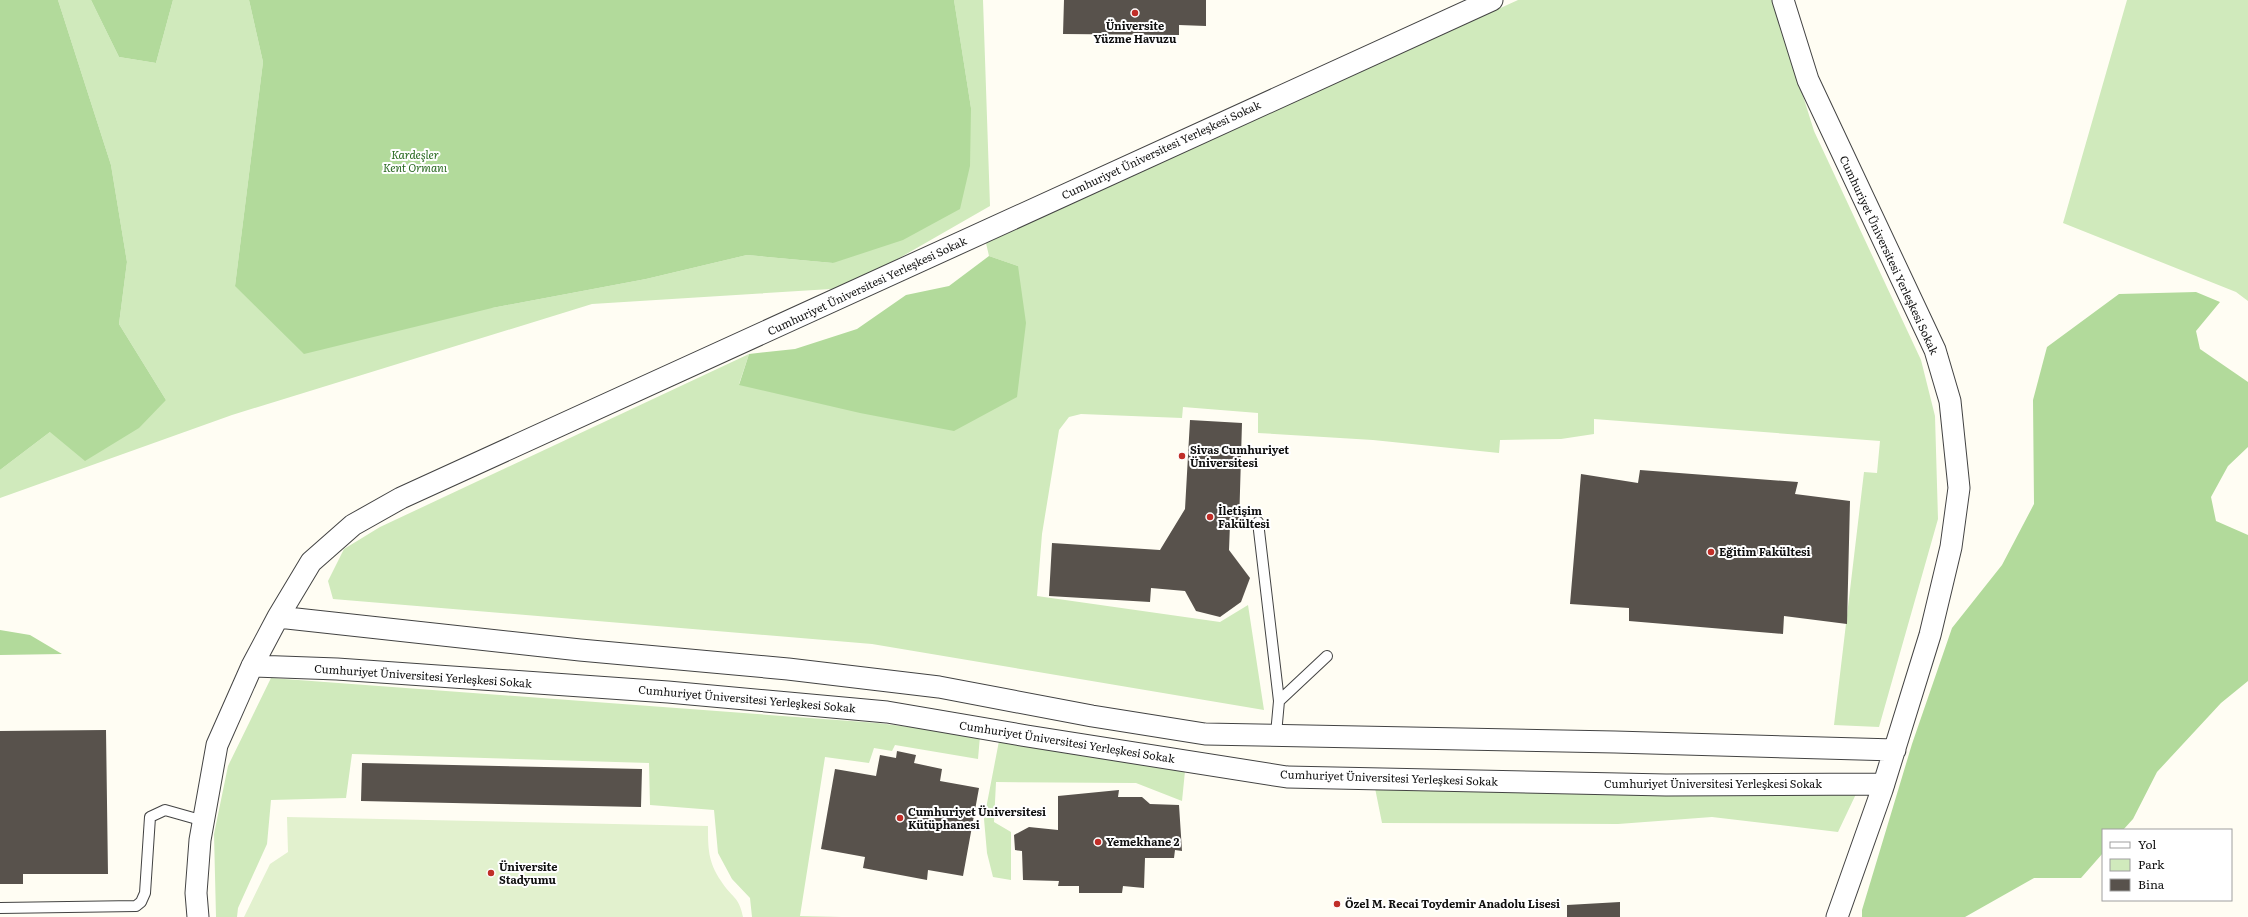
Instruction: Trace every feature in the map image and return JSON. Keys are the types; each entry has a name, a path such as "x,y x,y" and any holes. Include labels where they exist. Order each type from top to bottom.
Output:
{"street":[{"name":"Cumhuriyet Üniversitesi Yerleşkesi Sokak","path":"198,917 196,893 204,821 217,745 252,666 278,617 311,562 353,525 401,498 1492,0"},
{"name":"Cumhuriyet Üniversitesi Yerleşkesi Sokak","path":"1783,0 1808,80 1935,350 1950,401 1959,488 1952,547 1930,635 1884,784 1837,917"},
{"path":"278,617 580,650 788,668 939,687 1092,716 1205,734 1276,734 1895,750"},
{"name":"Cumhuriyet Üniversitesi Yerleşkesi Sokak","path":"252,666 337,669 668,692 886,712 1035,738 1287,777 1666,785 1884,784"}],"lane":[{"path":"1258,522 1280,701 1276,734"},
{"path":"1280,701 1327,656"},
{"path":"0,908 136,906 141,902 145,893 150,817 166,810 204,821"}],"green space":[{"path":"0,0 58,0 111,165 127,262 119,324 166,400 139,428 85,461 50,432 0,470"},
{"path":"58,0 91,0 119,57 156,63 173,0 249,0 263,62 235,286 492,308 646,279 747,255 833,263 971,108 954,0 983,0 990,206 847,288 592,304 232,415 0,498 0,470 50,432 166,400 119,324 127,262 111,165"},
{"path":"91,0 173,0 156,63 119,57"},
{"name":"Kardeşler Kent Ormanı","path":"249,0 954,0 971,108 970,166 960,209 903,240 833,263 747,255 646,279 492,308 304,354 235,286 263,62"},
{"path":"1518,0 1773,0 1814,131 1921,360 1935,416 1938,519 1879,727 1834,725 1864,472 1877,473 1880,441 1594,419 1594,434 1561,439 1500,440 1499,453 1373,440 1258,433 1258,413 1183,407 1182,418 1081,414 1069,417 1059,430 1042,534 1037,596 1220,622 1248,605 1264,710 872,644 333,599 328,581 344,549 380,527 749,354 739,384 1018,266 989,256 986,243"},
{"path":"2127,0 2248,0 2248,301 2236,292 2063,223"},
{"path":"989,256 1018,266 1026,323 1017,397 954,431 860,413 739,385 749,354 795,349 857,329 906,295 949,286"},
{"path":"2196,292 2220,302 2196,331 2200,349 2248,382 2248,447 2228,466 2211,497 2216,521 2248,535 2248,681 2221,703 2157,772 2133,819 2124,829 2102,829 2102,854 2081,878 2034,878 1965,917 1862,917 1862,910 1912,744 1952,628 2002,565 2034,504 2033,400 2047,347 2119,294"},
{"path":"0,630 30,635 62,654 0,655"},
{"path":"271,678 878,723 980,736 978,759 895,745 892,751 874,748 869,763 825,757 800,916 842,917 752,917 750,898 732,879 718,853 714,810 650,805 649,763 352,754 346,798 271,800 267,844 238,908 237,917 216,917 214,834 228,766"},
{"path":"999,741 1185,771 1182,801 1136,783 996,782 994,822 1011,832 1011,880 993,877 987,853 984,819"},
{"path":"1375,788 1856,794 1838,832 1712,817 1618,824 1382,823"},
{"name":"Üniversite Stadyumu","path":"287,817 708,826 709,848 713,867 737,901 743,917 244,917 270,864 288,852"}],"building":[{"name":"Üniversite Yüzme Havuzu","path":"1064,0 1206,0 1206,26 1179,25 1179,35 1063,34"},
{"name":"İletişim Fakültesi","path":"1190,420 1242,423 1239,525 1230,524 1229,550 1250,578 1241,602 1220,617 1196,611 1185,591 1151,588 1150,602 1049,596 1052,543 1160,550 1185,509"},
{"name":"Eğitim Fakültesi","path":"1640,470 1798,482 1795,494 1850,501 1847,624 1784,616 1783,634 1629,621 1629,608 1570,604 1581,474 1638,483"},
{"path":"106,730 108,874 23,874 23,884 0,884 0,731"},
{"name":"Cumhuriyet Üniversitesi Kütüphanesi","path":"897,751 916,755 914,763 942,769 940,781 979,788 963,876 928,870 927,880 863,868 865,857 821,849 835,769 876,776 880,755 896,758"},
{"path":"362,763 642,769 641,807 361,801"},
{"name":"Yemekhane 2","path":"1119,790 1118,797 1142,797 1150,804 1179,805 1182,851 1175,850 1174,858 1145,858 1144,888 1123,886 1122,893 1079,893 1079,886 1058,886 1059,881 1023,880 1022,851 1015,850 1014,835 1029,827 1058,830 1058,796"},
{"path":"1620,902 1620,917 1567,917 1567,905"}],"place":[{"name":"Üniversite Yüzme Havuzu","path":"1135,13"},
{"name":"Sivas Cumhuriyet Üniversitesi","path":"1182,456"},
{"name":"İletişim Fakültesi","path":"1210,517"},
{"name":"Eğitim Fakültesi","path":"1711,552"},
{"name":"Cumhuriyet Üniversitesi Kütüphanesi","path":"900,818"},
{"name":"Yemekhane 2","path":"1098,842"},
{"name":"Üniversite Stadyumu","path":"491,873"},
{"name":"Özel M. Recai Toydemir Anadolu Lisesi","path":"1337,904"}]}
